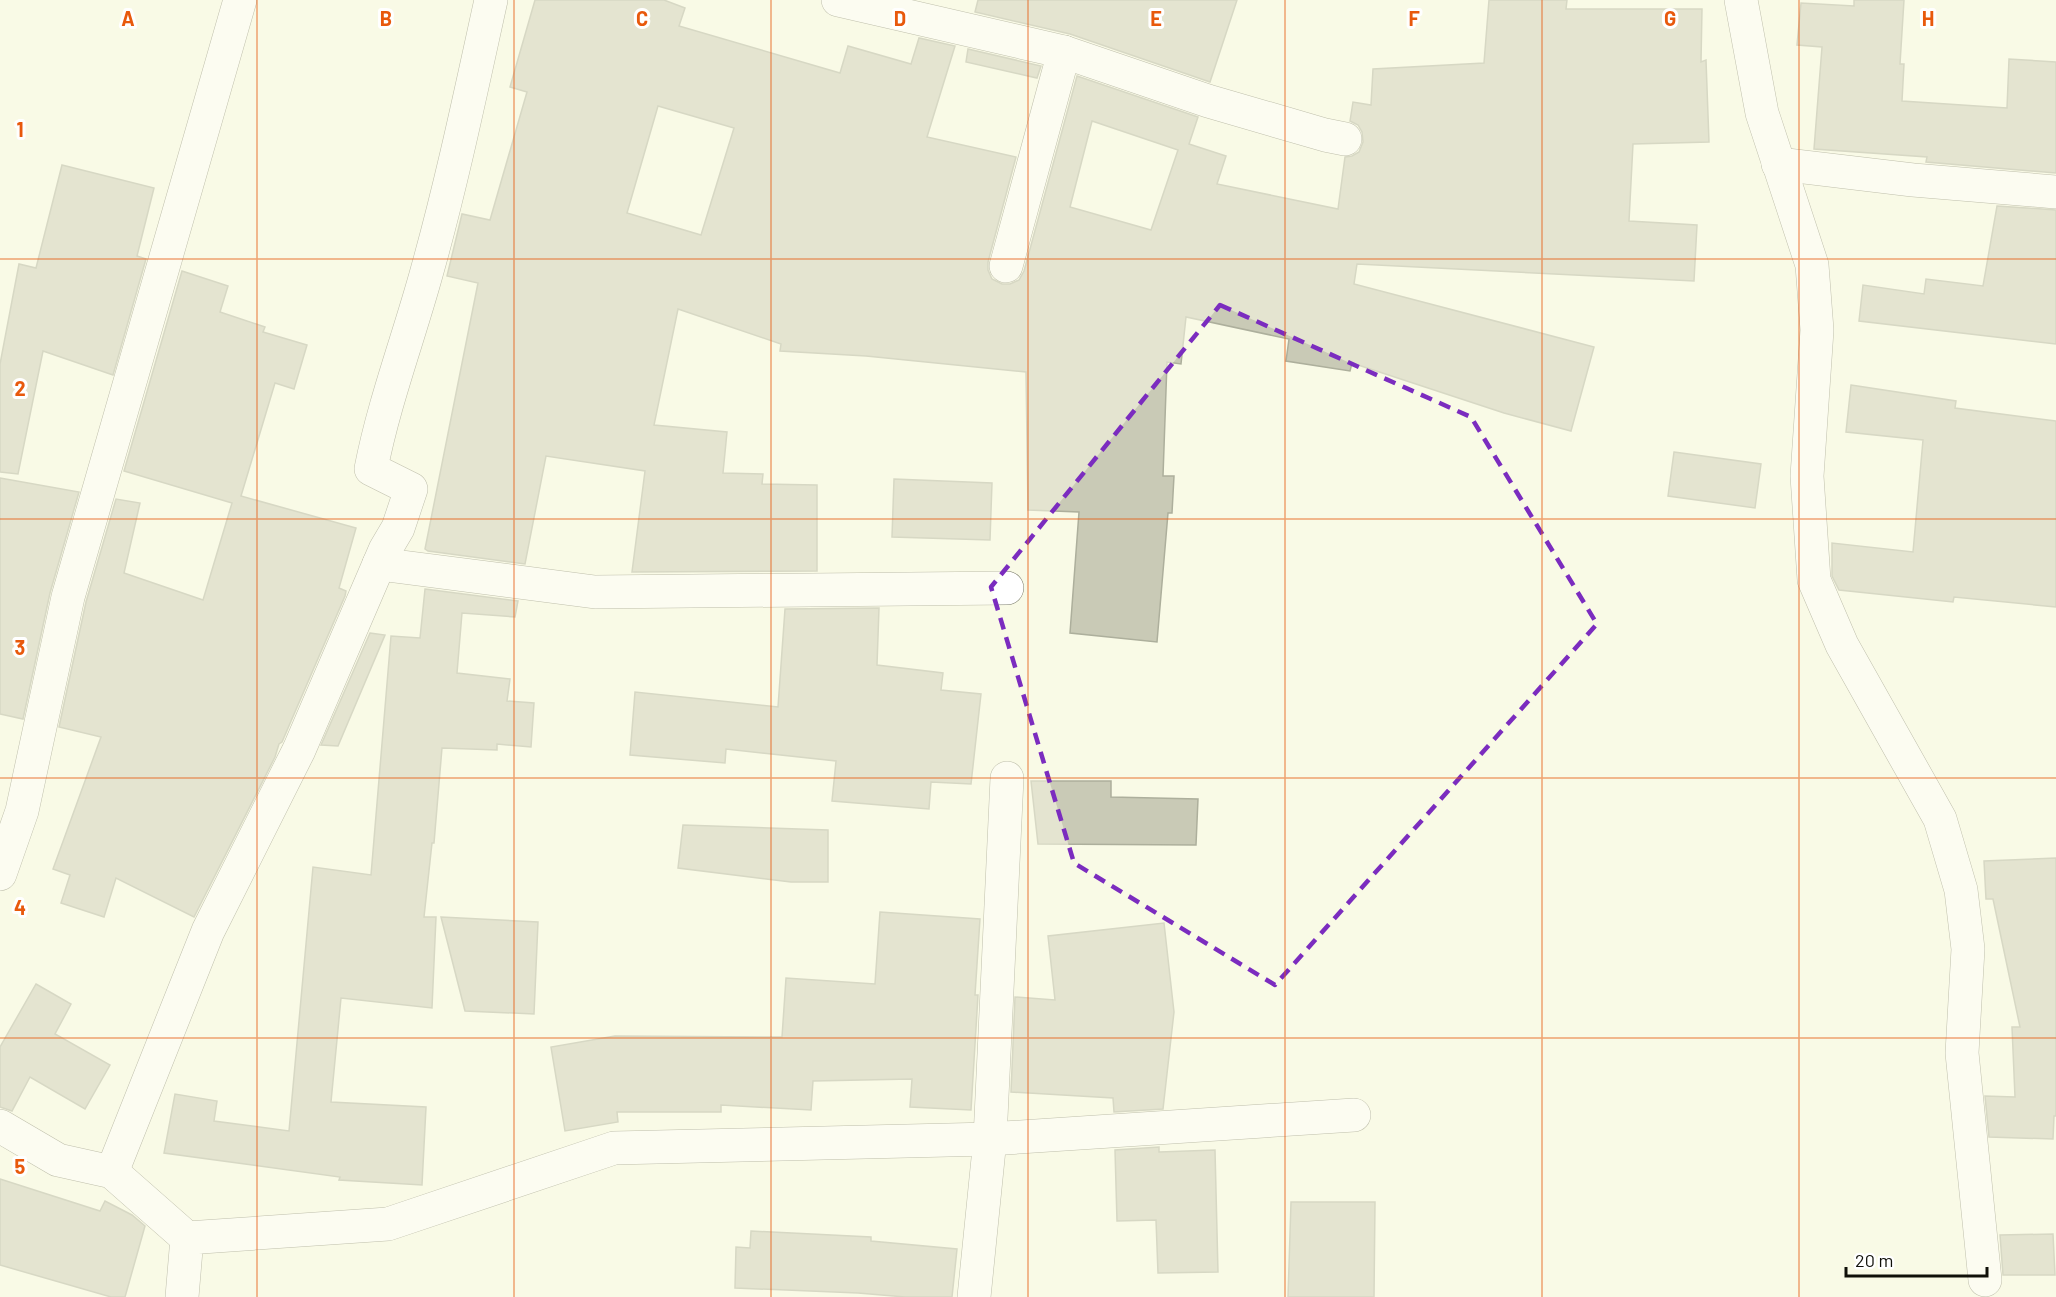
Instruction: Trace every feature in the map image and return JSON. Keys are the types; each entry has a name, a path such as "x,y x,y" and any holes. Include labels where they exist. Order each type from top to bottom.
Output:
{"street":[{"path":"0,874 22,811 68,597 240,0"},
{"path":"112,1172 208,931 299,750 379,564 398,528 411,489 371,469 377,438 427,271 469,102 491,0"},
{"path":"838,0 1064,52 1208,101 1345,139"},
{"path":"1741,0 1762,113 1812,265 1816,330 1807,476 1814,580 1842,645 1941,819 1961,890 1968,949 1962,1053 1985,1280"},
{"path":"1006,266 1064,52"},
{"path":"1778,164 1913,180 2056,192"},
{"path":"379,564 595,592 1007,588"},
{"path":"974,1297 990,1138 1007,778"},
{"path":"0,1126 58,1160 112,1172 187,1238 388,1224 614,1148 990,1138 1354,1115"},
{"path":"182,1297 187,1238"}],"highlighted area":[{"path":"1220,305 1471,417 1597,624 1275,985 1074,863 991,587"}],"building":[{"path":"535,0 664,0 685,8 679,26 840,73 848,46 911,64 919,38 955,46 927,137 1016,157 988,262 988,270 992,279 1002,284 1010,284 1019,280 1024,271 1077,76 1198,117 1189,144 1226,156 1217,184 1338,209 1345,157 1359,152 1363,142 1362,132 1358,125 1350,121 1353,102 1371,105 1373,69 1484,63 1489,0 1567,0 1566,9 1702,9 1701,62 1706,60 1709,142 1633,144 1629,221 1697,225 1694,281 1357,264 1354,284 1594,347 1571,431 1504,413 1352,363 1350,371 1286,361 1289,339 1186,317 1181,364 1167,362 1163,476 1174,476 1172,513 1168,513 1157,642 1070,633 1079,512 1028,510 1026,372 866,356 780,351 781,344 678,309 654,425 727,432 723,473 763,474 762,484 817,485 817,571 632,572 645,471 546,456 525,564 425,549 478,283 447,276 462,214 490,220 527,92 510,87","holes":["658,106 734,128 701,235 627,213","1092,121 1178,150 1151,230 1070,207"]},
{"path":"978,0 1237,0 1210,82 1070,34 975,12"},
{"path":"1854,0 1904,0 1900,64 1904,64 1902,101 2007,108 2009,59 2056,62 2056,173 1926,162 1927,157 1814,149 1822,47 1797,45 1801,3 1854,6"},
{"path":"968,49 1041,66 1037,78 966,62"},
{"path":"62,165 154,188 137,256 146,259 113,375 43,351 18,474 0,472 0,364 19,264 36,268"},
{"path":"1997,206 2056,210 2056,344 1859,321 1863,285 1924,294 1926,279 1983,286"},
{"path":"182,271 228,286 220,312 265,327 263,332 307,345 294,389 275,383 241,496 356,528 339,588 346,591 345,596 275,757 194,917 116,878 104,917 61,903 70,875 53,869 101,737 59,727 86,602 116,499 140,503 124,573 203,600 232,503 124,471"},
{"path":"1851,385 1956,401 1955,408 2056,421 2056,607 1954,597 1953,602 1839,590 1832,576 1832,543 1913,552 1923,440 1846,432"},
{"path":"1674,452 1761,464 1755,508 1668,496"},
{"path":"0,478 79,492 50,593 23,719 0,714"},
{"path":"894,479 992,483 990,540 892,537"},
{"path":"425,589 518,601 515,617 462,613 457,673 510,679 507,701 534,703 531,747 497,744 497,750 442,748 434,843 432,843 424,917 436,917 432,1008 341,998 331,1102 426,1107 422,1185 339,1180 340,1177 164,1153 175,1094 217,1101 214,1121 289,1131 313,867 371,875 391,636 420,638"},
{"path":"879,608 877,665 943,673 941,690 981,694 971,784 931,782 929,809 832,801 836,761 726,749 725,763 630,755 635,692 778,707 785,609"},
{"path":"370,633 385,635 338,746 321,745"},
{"path":"1031,781 1111,781 1111,797 1198,799 1196,845 1038,844"},
{"path":"683,825 828,830 828,882 791,882 678,868"},
{"path":"2056,858 2056,1116 2054,1116 2053,1139 1989,1137 1985,1096 2015,1097 2012,1027 2020,1027 1993,899 1986,899 1984,861"},
{"path":"880,912 980,919 971,1110 910,1107 912,1079 813,1081 811,1110 721,1105 721,1112 617,1112 618,1122 565,1131 551,1047 615,1036 782,1037 786,978 875,984"},
{"path":"441,917 538,922 534,1014 465,1011"},
{"path":"1164,923 1174,1012 1163,1109 1114,1112 1113,1098 1011,1092 1015,997 1055,1000 1048,936"},
{"path":"36,984 71,1004 55,1034 110,1065 85,1109 30,1077 12,1111 0,1107 0,1047"},
{"path":"1159,1147 1159,1152 1215,1150 1218,1272 1158,1273 1156,1220 1117,1221 1115,1150"},
{"path":"0,1179 100,1211 105,1201 132,1215 145,1226 125,1297 111,1297 0,1265"},
{"path":"1291,1202 1375,1202 1374,1297 1288,1297"},
{"path":"751,1231 871,1237 871,1241 957,1249 952,1297 905,1297 735,1288 736,1247 750,1248"},
{"path":"2053,1234 2055,1275 2003,1275 2000,1235"}]}
